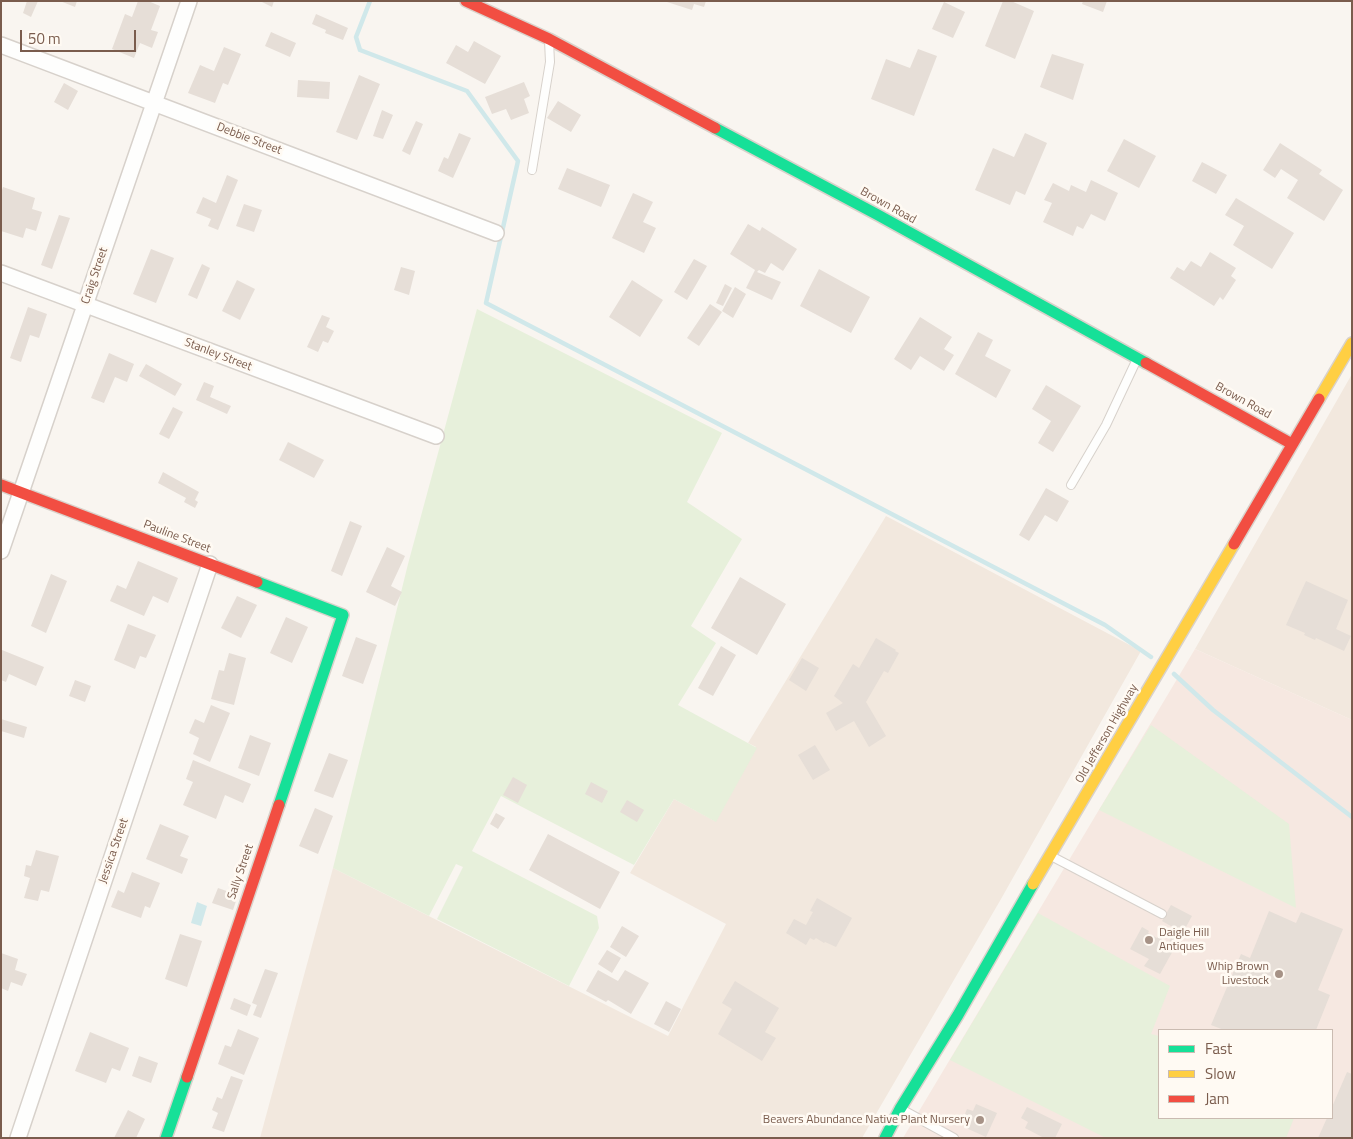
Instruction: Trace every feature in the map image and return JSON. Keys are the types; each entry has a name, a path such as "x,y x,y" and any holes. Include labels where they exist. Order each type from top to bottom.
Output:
{"street":[{"name":"Craig Street","path":"1,551 189,1"},
{"name":"Brown Road","path":"466,1 549,39 878,215 1292,444"},
{"name":"Debbie Street","path":"1,45 496,233"},
{"name":"Stanley Street","path":"1,272 436,436"},
{"name":"Old Jefferson Highway","path":"885,1138 900,1109 958,1015 1050,855 1352,343"},
{"name":"Pauline Street","path":"1,485 343,614"},
{"name":"Jessica Street","path":"18,1138 210,564"},
{"name":"Sally Street","path":"166,1138 343,614"}],"lane":[{"path":"532,170 548,80 550,62 549,39"},
{"path":"1071,485 1106,425 1137,359"},
{"path":"1050,855 1162,914"},
{"path":"900,1109 954,1138"}],"shaded area":[{"path":"1352,374 1352,720 1195,649"},
{"path":"886,516 1141,651 1001,899 862,1138 260,1138 333,868 668,1036 726,924 630,873 674,799 715,821 756,747 748,743"},
{"path":"1195,649 1352,720 1352,1138 903,1138"}],"green space":[{"path":"477,309 722,433 687,502 742,539 691,626 716,643 678,705 757,748 716,822 674,799 634,865 501,796 472,851 597,916 599,928 569,986 437,919 463,867 456,864 429,916 333,868 408,564"},
{"path":"1151,725 1289,824 1296,908 1099,810"},
{"path":"1038,913 1170,986 1151,1034 1158,1036 1158,1119 1294,1119 1286,1138 1106,1138 950,1060"}],"water":[{"path":"197,902 207,906 201,926 191,923"}],"building":[{"path":"27,1 38,1 31,17 23,13"},
{"path":"60,1 77,1 75,7"},
{"path":"138,1 148,1 160,6 151,30 158,32 152,48 140,43 134,58 112,49 125,14 132,17"},
{"path":"260,1 274,1 272,7"},
{"path":"706,1 704,7 694,4 692,10 667,2"},
{"path":"1003,1 1011,1 1034,11 1015,59 985,46"},
{"path":"1083,1 1107,1 1103,12 1082,4"},
{"path":"944,2 965,12 953,38 932,29"},
{"path":"316,14 348,28 343,40 325,33 326,30 312,24"},
{"path":"271,32 296,43 290,57 265,46"},
{"path":"474,41 501,56 485,84 446,63 456,45 468,52"},
{"path":"224,47 241,54 228,85 223,83 215,103 188,93 200,65 214,71"},
{"path":"918,49 937,56 914,116 871,99 886,59 910,68"},
{"path":"1052,54 1084,64 1073,100 1040,87"},
{"path":"359,75 380,84 357,140 336,132"},
{"path":"298,80 330,82 329,99 297,97"},
{"path":"524,82 530,96 524,99 529,113 511,120 506,109 492,114 485,97"},
{"path":"64,83 78,91 68,110 54,102"},
{"path":"558,101 581,115 571,132 547,118"},
{"path":"382,110 393,115 383,139 373,136"},
{"path":"416,121 423,124 410,155 402,151"},
{"path":"459,133 471,138 453,178 438,171 444,157 448,159"},
{"path":"1025,133 1047,143 1025,195 1016,191 1010,205 975,190 993,148 1014,157"},
{"path":"1124,139 1156,156 1139,188 1107,171"},
{"path":"1280,143 1322,170 1319,174 1343,190 1324,221 1287,198 1298,180 1281,169 1275,178 1263,170"},
{"path":"1202,162 1227,175 1216,194 1192,181"},
{"path":"567,168 610,185 601,207 558,189"},
{"path":"227,175 238,180 218,230 208,226 211,219 196,213 203,197 216,203"},
{"path":"1091,180 1118,193 1105,221 1091,214 1083,229 1077,226 1073,236 1043,222 1052,203 1044,200 1053,183 1069,191 1071,185 1086,192"},
{"path":"3,187 35,198 32,209 42,212 36,231 26,228 23,238 1,231 1,193"},
{"path":"633,193 653,202 643,222 656,228 644,253 612,238"},
{"path":"1236,198 1294,233 1272,269 1233,245 1244,226 1225,215"},
{"path":"244,204 262,210 254,232 236,226"},
{"path":"59,215 70,218 52,269 41,265"},
{"path":"748,224 760,231 762,227 797,249 783,271 771,263 765,273 759,270 757,272 781,282 772,300 746,288 755,270 730,254"},
{"path":"151,249 174,258 156,303 133,294"},
{"path":"1210,252 1236,268 1231,276 1236,280 1223,300 1220,297 1214,306 1170,278 1177,267 1184,271 1191,261 1201,267"},
{"path":"694,259 707,266 687,300 674,292"},
{"path":"202,264 210,268 197,299 188,295"},
{"path":"401,267 415,271 409,295 394,290"},
{"path":"819,269 870,297 851,333 800,306"},
{"path":"237,280 255,289 240,320 222,311"},
{"path":"632,280 663,300 640,337 609,317"},
{"path":"725,284 732,288 723,306 716,303"},
{"path":"735,287 746,294 733,318 722,311"},
{"path":"710,304 722,312 699,346 687,338"},
{"path":"28,307 47,314 39,338 30,335 21,362 10,358"},
{"path":"322,315 330,318 326,327 334,331 328,343 323,341 318,352 307,347"},
{"path":"920,317 952,337 944,349 954,355 944,371 920,356 911,370 894,359"},
{"path":"978,332 993,340 985,356 1011,370 996,398 955,374"},
{"path":"109,353 134,364 127,382 115,377 104,403 91,398"},
{"path":"146,364 182,384 175,396 139,376"},
{"path":"204,382 214,386 210,397 231,406 227,414 196,400"},
{"path":"1046,385 1081,406 1053,452 1038,443 1051,421 1032,409"},
{"path":"173,407 183,412 169,439 159,434"},
{"path":"288,442 324,460 314,478 279,460"},
{"path":"163,472 199,492 195,500 198,502 195,508 184,502 186,498 158,483"},
{"path":"1046,488 1069,501 1057,522 1045,515 1029,541 1019,535"},
{"path":"350,521 362,526 342,576 331,571"},
{"path":"387,547 405,556 391,586 402,592 395,606 366,592"},
{"path":"138,561 178,578 168,603 153,596 144,616 110,601 117,585 126,589"},
{"path":"51,574 67,581 46,633 31,626"},
{"path":"740,577 786,604 757,655 711,628"},
{"path":"1306,581 1348,600 1336,629 1351,636 1344,651 1316,638 1315,640 1304,635 1305,633 1286,625"},
{"path":"237,596 257,605 241,638 221,628"},
{"path":"286,617 308,627 292,663 270,653"},
{"path":"128,624 156,635 146,658 140,656 135,669 114,660"},
{"path":"356,637 377,645 363,684 342,676"},
{"path":"876,638 899,653 888,673 884,671 866,702 886,736 869,747 854,721 836,731 826,713 843,703 834,696 853,664 859,668"},
{"path":"721,646 736,655 713,696 698,688"},
{"path":"2,650 44,667 36,686 9,674 6,682 1,680"},
{"path":"229,653 246,658 234,705 211,699 219,670 224,671"},
{"path":"802,658 819,668 806,691 789,680"},
{"path":"75,680 91,686 85,702 69,696"},
{"path":"211,705 230,713 210,762 193,754 199,738 189,733 195,719 204,723"},
{"path":"1,719 27,727 24,738 1,731"},
{"path":"250,735 271,743 259,776 238,768"},
{"path":"815,745 830,770 813,780 798,755"},
{"path":"329,753 348,760 333,798 314,791"},
{"path":"193,760 251,784 243,803 225,795 216,819 183,805 193,782 186,779"},
{"path":"513,777 527,785 518,803 503,795"},
{"path":"591,782 608,791 602,803 585,794"},
{"path":"627,800 644,810 637,822 620,812"},
{"path":"315,808 333,816 318,854 299,846"},
{"path":"496,813 505,818 498,829 490,824"},
{"path":"160,824 189,836 180,856 188,859 182,874 146,859"},
{"path":"548,834 620,872 600,909 529,870"},
{"path":"36,850 59,856 49,892 41,890 38,901 24,898 30,878 24,876 26,865 31,866"},
{"path":"132,872 160,883 150,908 145,906 141,918 111,907 118,890 124,893"},
{"path":"218,888 238,895 233,910 212,903"},
{"path":"817,898 852,918 836,947 816,938 814,940 810,938 806,945 786,933 794,919 806,925 813,912 810,911"},
{"name":"Daigle Hill Antiques","path":"1171,905 1192,916 1182,934 1180,932 1173,946 1175,947 1160,974 1144,966 1149,959 1130,949 1142,927 1149,931 1148,933 1168,944 1176,929 1162,921"},
{"name":"Whip Brown Livestock","path":"1269,911 1296,923 1301,912 1343,929 1318,990 1330,995 1316,1029 1221,1029 1211,1025 1241,954 1250,958"},
{"path":"622,926 639,936 626,957 610,947"},
{"path":"180,934 202,941 187,987 165,979"},
{"path":"607,950 621,958 612,973 598,964"},
{"path":"1,953 18,959 15,970 27,974 22,986 11,982 8,991 1,988"},
{"path":"265,969 278,973 261,1018 253,1015 257,1005 252,1003"},
{"path":"598,970 618,981 625,970 649,983 631,1014 608,1000 606,1002 586,991"},
{"path":"735,981 779,1008 765,1032 776,1038 762,1061 718,1034 732,1009 722,1003"},
{"path":"234,998 251,1005 247,1016 230,1009"},
{"path":"666,1001 681,1009 669,1032 654,1024"},
{"path":"238,1029 259,1038 244,1075 218,1064 225,1045 231,1047"},
{"path":"90,1032 129,1048 120,1071 112,1068 106,1083 75,1071"},
{"path":"139,1056 158,1063 151,1083 132,1076"},
{"path":"1347,1072 1352,1074 1352,1138 1318,1138 1327,1119 1333,1119 1333,1105"},
{"path":"231,1076 243,1080 224,1132 212,1128 218,1113 212,1110 217,1097 222,1099"},
{"name":"Beavers Abundance Native Plant Nursery","path":"976,1104 997,1113 986,1137 966,1128 969,1121 963,1119 967,1109 973,1111"},
{"path":"1027,1107 1062,1124 1055,1138 1044,1138 1025,1128 1028,1122 1021,1118"},
{"path":"128,1110 145,1119 136,1138 114,1138"}],"waterway":[{"path":"370,1 356,37 360,50 467,91 518,161 486,303 1105,625 1151,657"},
{"path":"1174,674 1213,710 1352,817"}],"traffic: fast":[{"path":"715,128 878,215 1146,363"},
{"path":"257,582 343,615 279,805"},
{"path":"885,1138 900,1109 958,1015 1033,884"},
{"path":"166,1138 187,1077"}],"traffic: slow":[{"path":"1319,399 1352,343"},
{"path":"1033,884 1234,544"}],"traffic: jam":[{"path":"466,1 549,39 715,128"},
{"path":"1146,363 1292,444"},
{"path":"1234,544 1319,399"},
{"path":"1,485 257,582"},
{"path":"187,1077 279,805"}],"place":[{"name":"Daigle Hill Antiques","path":"1149,940"},
{"name":"Whip Brown Livestock","path":"1279,974"},
{"name":"Beavers Abundance Native Plant Nursery","path":"980,1120"}]}
